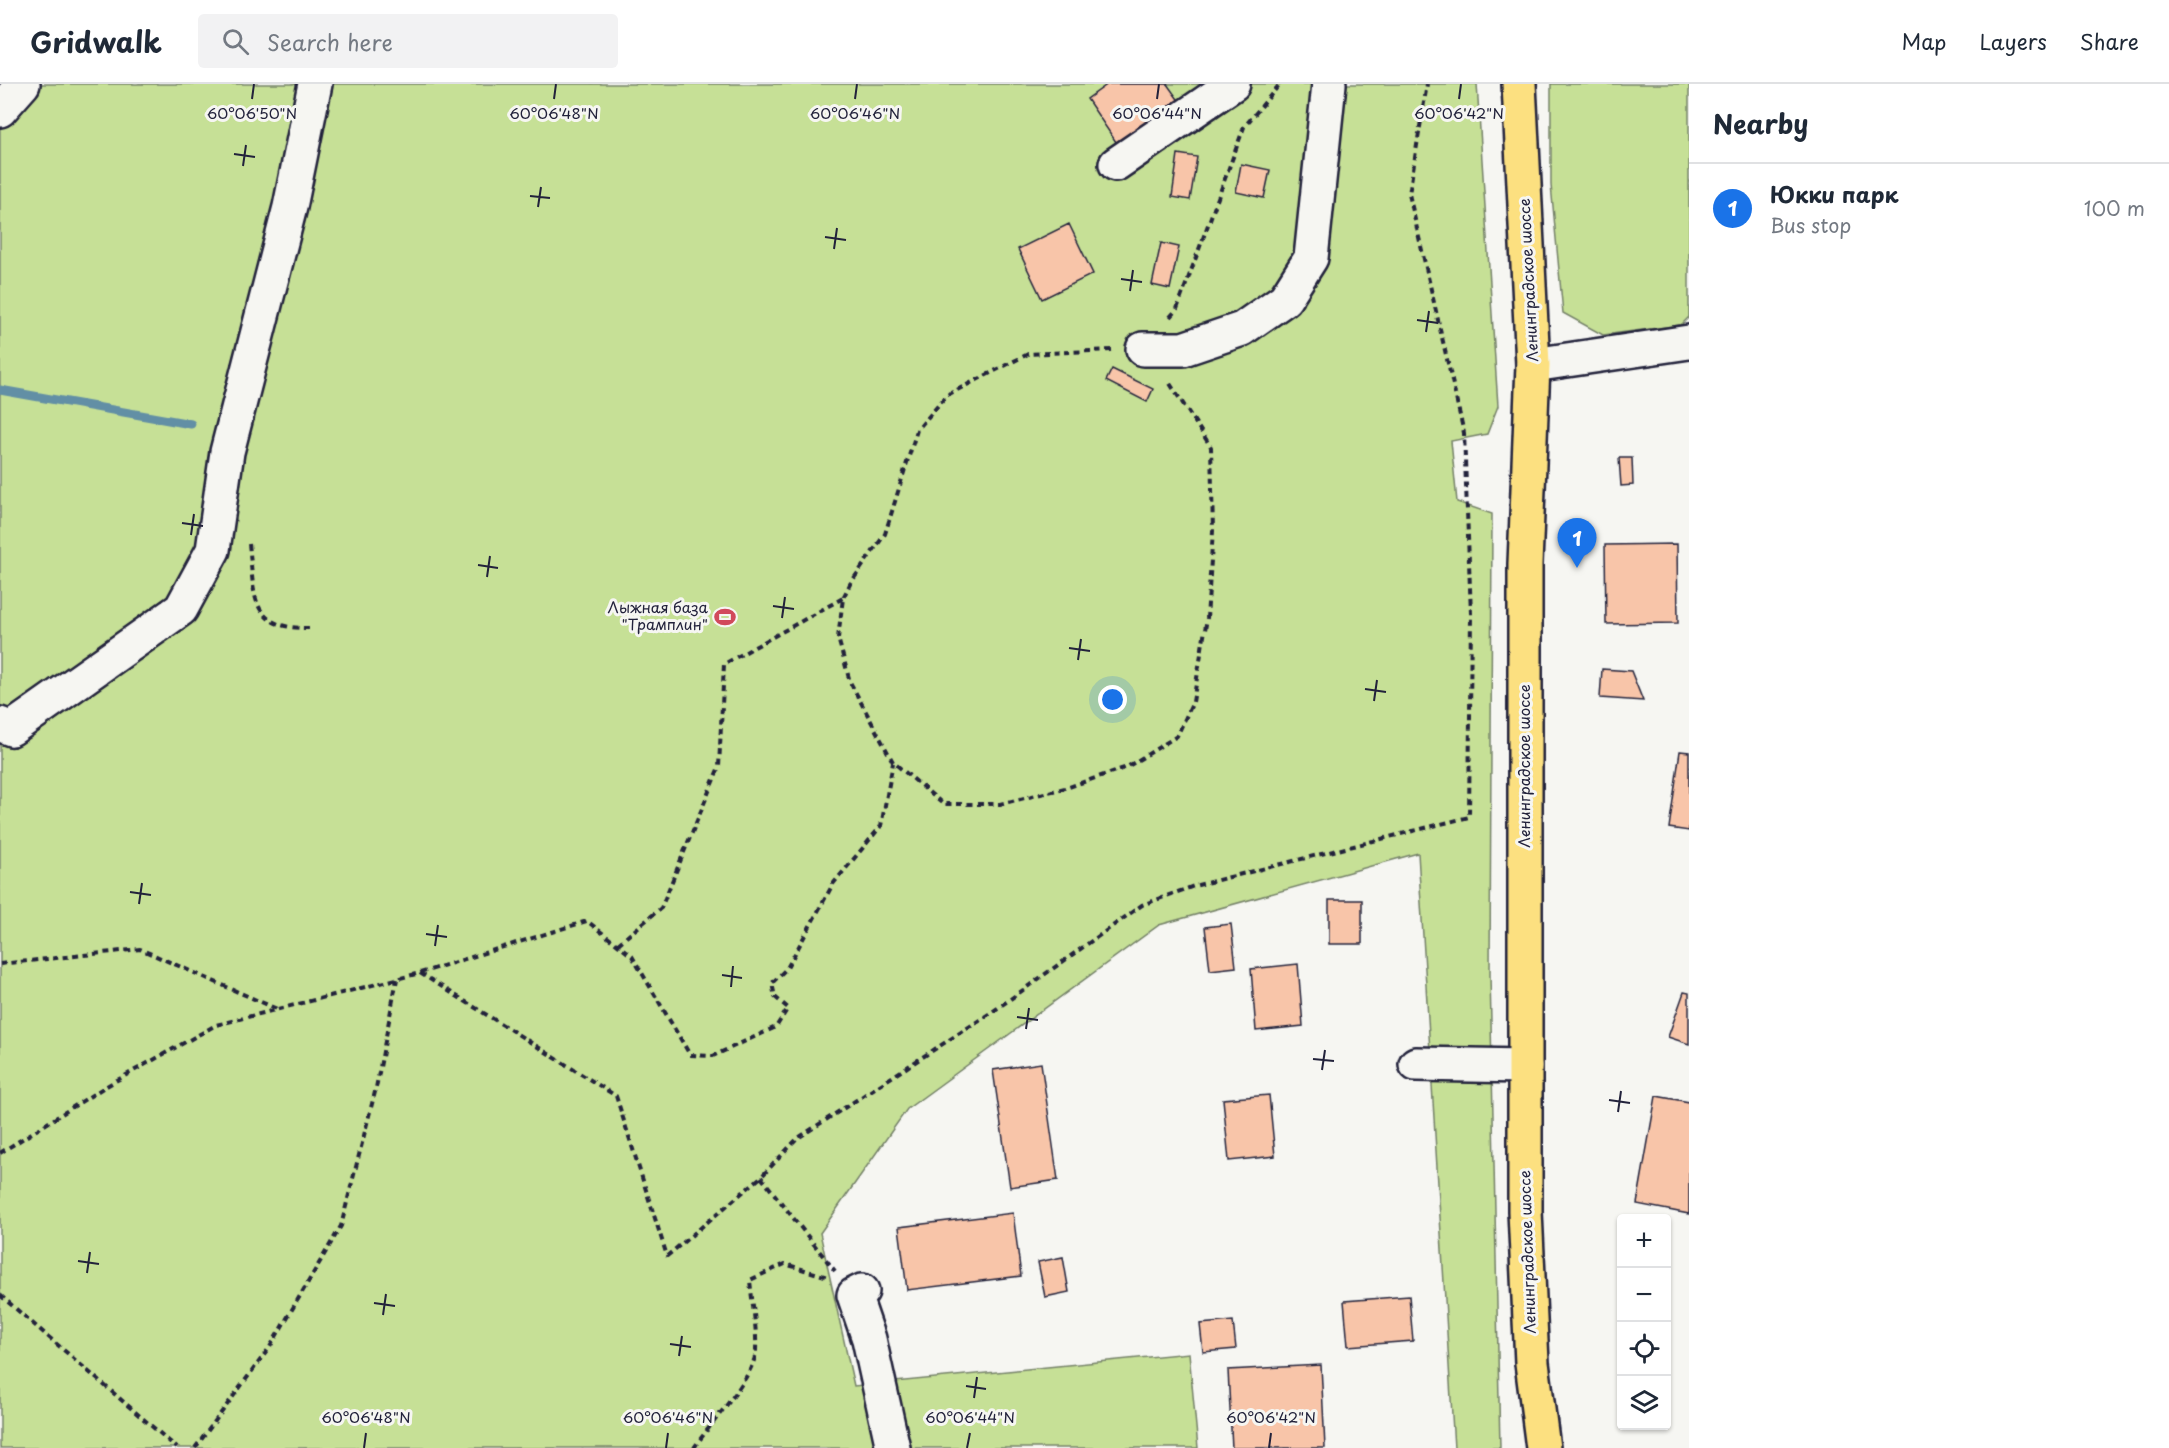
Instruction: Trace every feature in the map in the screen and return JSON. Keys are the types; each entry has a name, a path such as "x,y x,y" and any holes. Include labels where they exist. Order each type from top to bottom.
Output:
{"main road":[{"name":"Ленинградское шоссе","path":"1520,84 1533,364 1525,564 1525,1211 1532,1363 1543,1448"}],"street":[{"path":"0,110 23,84"},
{"path":"0,724 11,729 181,609 213,550 227,452 290,207 315,84"},
{"path":"1116,164 1233,84"},
{"path":"1143,349 1183,349 1242,329 1285,299 1311,258 1329,84"},
{"path":"1533,364 1689,342"},
{"path":"1416,1064 1525,1066"},
{"path":"853,1289 869,1339 893,1448"}],"path":[{"path":"1143,349 1182,400 1211,447 1213,531 1207,618 1193,702 1177,736 1127,767 1069,787 1000,804 944,804 893,762 850,682 838,638 843,598 850,584 885,534 917,430 947,395 1028,354 1143,349 1177,309 1244,127 1280,84"},
{"path":"420,973 616,1096 667,1256 761,1177 798,1137 995,1010 1142,905 1194,886 1469,817 1471,614 1464,433 1409,194 1427,84"},
{"path":"248,540 253,596 266,620 290,628 311,628"},
{"path":"618,944 661,908 718,767 724,664 843,598"},
{"path":"0,1153 103,1088 216,1025 420,973 586,921 632,956 690,1055 713,1056 777,1027 788,1008 775,996 772,983 787,968 833,884 881,826 893,762"},
{"path":"0,964 140,949 278,1010"},
{"path":"195,1448 270,1347 341,1226 376,1088 397,979"},
{"path":"761,1177 853,1289"},
{"path":"694,1448 714,1418 742,1385 757,1353 750,1280 785,1264 853,1289"},
{"path":"0,1295 177,1448"}],"green space":[{"name":"Лыжная база \"Трамплин\"","path":"0,84 1477,84 1498,406 1487,434 1451,441 1457,502 1492,514 1490,975 1500,1448 1454,1448 1418,853 1159,925 907,1109 820,1233 854,1386 1189,1353 1198,1448 0,1448"},
{"path":"1551,84 1689,84 1689,317 1681,325 1603,335 1563,313 1551,185"}],"building":[{"path":"1108,84 1167,84 1180,102 1118,145 1087,99"},
{"path":"1178,154 1197,157 1190,200 1172,197"},
{"path":"1241,164 1270,170 1264,198 1236,192"},
{"path":"1069,224 1093,274 1042,299 1018,249"},
{"path":"1161,243 1179,247 1170,289 1152,285"},
{"path":"1112,369 1153,389 1147,402 1106,381"},
{"path":"1619,458 1632,458 1633,485 1621,486"},
{"path":"1677,544 1678,623 1606,624 1605,545"},
{"path":"1602,669 1631,671 1643,701 1600,698"},
{"path":"1680,751 1689,752 1689,831 1669,828"},
{"path":"1329,900 1362,900 1362,944 1329,944"},
{"path":"1231,924 1236,967 1210,970 1205,927"},
{"path":"1298,964 1303,1026 1256,1031 1251,969"},
{"path":"1684,992 1689,993 1689,1044 1668,1037"},
{"path":"1041,1063 1058,1180 1010,1187 993,1070"},
{"path":"1269,1095 1275,1156 1229,1161 1223,1099"},
{"path":"1656,1096 1689,1102 1689,1214 1637,1204"},
{"path":"1013,1213 1021,1276 907,1290 899,1227"},
{"path":"1063,1257 1069,1292 1045,1297 1038,1262"},
{"path":"1409,1296 1413,1341 1348,1346 1344,1301"},
{"path":"1233,1321 1236,1349 1203,1352 1200,1324"},
{"path":"1321,1365 1325,1448 1232,1448 1228,1370"}],"waterway":[{"path":"0,390 191,424"}],"place":[{"name":"Юкки парк","path":"1577,568"},
{"name":"Лыжная база \"Трамплин\"","path":"725,617"}]}
